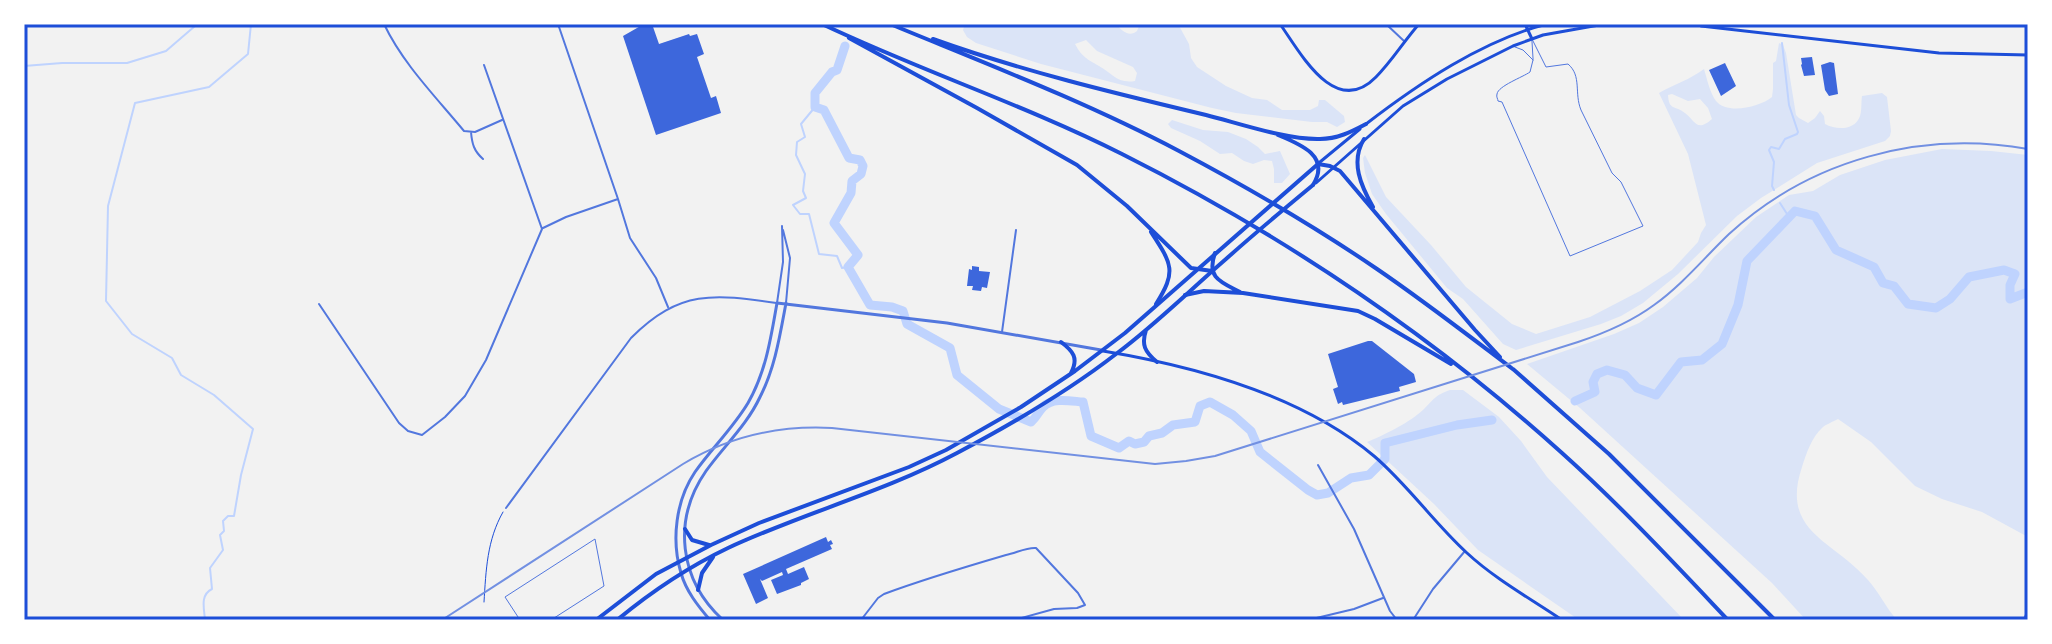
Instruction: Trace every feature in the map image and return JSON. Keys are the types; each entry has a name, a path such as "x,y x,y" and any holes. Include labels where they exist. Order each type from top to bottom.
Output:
{"main road":[{"path":"822,24 1052,121 1178,183 1248,221 1315,263 1390,314 1562,453 1728,620"},
{"path":"891,24 1042,75 1262,130 1323,139 1341,136 1366,124"},
{"path":"891,24 1074,101 1188,156 1270,201 1400,285 1491,350 1526,380 1618,463 1775,620"},
{"path":"1280,24 1322,80 1344,89 1358,88 1374,80 1419,24"},
{"path":"1525,24 1532,39"},
{"path":"596,620 641,585 711,545 759,523 897,472 946,450 1021,407 1103,351 1318,164 1400,99 1496,43 1547,24"},
{"path":"1694,24 1939,53 2028,55"},
{"path":"617,620 681,574 716,554 764,532 915,474 1075,384 1146,330 1393,114 1426,91 1513,46 1569,29 1599,25 1700,25"},
{"path":"833,29 1077,165 1112,193 1187,265 1212,271"},
{"path":"1262,130 1302,146 1315,157 1319,173 1313,185"},
{"path":"1364,139 1357,156 1359,177 1381,219"},
{"path":"1318,164 1340,171 1491,350"},
{"path":"1145,224 1163,251 1170,269 1167,287 1156,304"},
{"path":"1215,253 1212,271 1219,281 1243,293"},
{"path":"1185,295 1204,291 1243,293 1358,311 1449,360"},
{"path":"1146,330 1144,348 1157,362"},
{"path":"1061,342 1075,357 1070,374"},
{"path":"1103,351 1193,371 1260,393 1322,422 1374,456 1465,551 1562,620"},
{"path":"685,529 691,539 711,545"},
{"path":"698,590 702,573 716,554"}],"street":[{"path":"384,24 393,42 464,131 471,132 503,119"},
{"path":"558,24 630,238 656,278 668,309"},
{"path":"1386,24 1405,42"},
{"path":"484,65 542,229"},
{"path":"471,132 476,153 483,159"},
{"path":"319,304 399,423 408,431 422,435 461,401 474,383 498,335 542,229 558,220 618,199"},
{"path":"710,620 691,595 681,574 676,538 678,518 694,473 749,401 767,356 782,269 782,226 790,258 786,303 768,381 750,415 695,489 685,529 689,569 698,590 723,620"},
{"path":"1002,333 1016,230"},
{"path":"506,508 631,338 653,318 682,303 725,296 911,318 1103,351"},
{"path":"1318,465 1335,493 1397,620"},
{"path":"861,620 884,594 1031,546 1078,593 1085,605 1054,609 1014,620"},
{"path":"1413,620 1433,589 1465,551"},
{"path":"1308,620 1384,598"},
{"path":"2024,620 2028,611"}],"lane":[{"path":"1532,39 1546,67 1568,64 1576,72 1577,100 1581,110 1643,226 1570,256 1502,102 1497,99 1498,91 1505,85 1529,74 1533,60 1532,39"},
{"path":"1513,46 1523,50 1533,60"},
{"path":"520,620 505,597 595,539 604,586 551,620"}],"path":[{"path":"484,602 488,555 493,535 506,508"}],"shaded area":[{"path":"965,24 1116,24 1131,34 1137,31 1140,24 1178,24 1197,67 1226,86 1252,98 1267,100 1282,110 1310,110 1318,106 1319,100 1325,100 1344,116 1345,122 1337,127 1327,122 1212,108 1041,64 976,43 963,30","holes":["1086,40 1097,51 1133,67 1137,73 1135,81 1115,77 1085,57 1075,44"]},
{"path":"1779,43 1786,53 1799,118 1808,123 1820,111 1825,124 1850,127 1860,116 1862,96 1882,93 1887,97 1890,136 1885,141 1817,163 1761,198 1737,216 1678,274 1643,303 1621,316 1516,350 1503,344 1463,299 1447,288 1386,214 1372,194 1365,173 1365,155 1386,197 1466,287 1512,324 1536,334 1590,317 1640,291 1672,270 1698,242 1706,225 1688,154 1659,93 1704,69 1712,94 1721,105 1735,109 1752,106 1772,97 1773,63","holes":["1668,95 1688,101 1700,99 1712,119 1702,125 1696,124 1685,113 1671,106"]},
{"path":"1172,120 1203,130 1228,132 1246,139 1265,154 1280,151 1290,174 1282,183 1274,183 1272,161 1253,164 1232,153 1220,154 1171,128 1168,124"},
{"path":"1942,149 2028,155 2028,537 1982,512 1915,486 1871,442 1838,419 1822,428 1810,446 1797,489 1798,506 1804,521 1814,533 1868,580 1897,620 1806,620 1772,583 1580,408 1527,364 1639,323 1697,278 1756,217 1789,195 1813,191 1840,175 1885,160"},
{"path":"1450,390 1463,390 1499,417 1547,477 1684,620 1579,620 1478,550 1367,442 1405,423"}],"building":[{"path":"644,24 652,24 659,44 697,34 704,54 697,57 711,98 716,96 721,113 656,135 623,36"},
{"path":"1812,57 1815,75 1804,76 1801,58"},
{"path":"1725,63 1736,86 1721,96 1709,70"},
{"path":"1834,63 1838,94 1829,96 1821,65"},
{"path":"972,266 979,267 979,271 990,272 987,288 982,287 981,291 967,286"},
{"path":"1368,341 1414,374 1416,382 1399,387 1400,391 1338,404 1333,389 1338,387 1328,354"},
{"path":"826,537 833,544 830,545 832,549 786,569 788,574 804,567 809,579 777,594 771,580 783,575 782,572 762,581 760,579 768,598 756,604 743,574"}],"waterway":[{"path":"24,66 127,63 166,51 195,26 202,24"},
{"path":"205,620 204,598 212,589 210,568 223,550 220,535 224,531 223,521 228,516 234,516 253,429 214,395 181,375 172,358 132,334 106,301 108,206 135,103 209,87 248,54 251,24"},
{"path":"1774,190 1774,162 1769,150 1771,147 1779,149 1785,139 1798,132 1789,105 1782,43"},
{"path":"845,46 837,70 815,93 815,107 824,110 849,158 860,160 863,166 861,174 852,181 851,193 834,223 858,255 848,267 870,305 903,311 907,324 950,348 957,375 999,409 1031,422 1043,407 1052,402 1083,402 1091,436 1119,448 1129,441 1135,444 1144,442 1149,436 1162,433 1173,425 1195,422 1200,406 1210,402 1233,415 1251,431 1260,452 1317,495 1328,493 1351,478 1369,475 1385,459 1385,443 1457,425 1492,420"},
{"path":"815,107 801,124 805,137 797,142 796,155 805,174 803,191 806,198 793,205 800,214 809,214 819,254 837,256 842,268 848,267"},
{"path":"1780,203 1789,217"},
{"path":"1575,401 1595,392 1593,382 1597,374 1607,370 1625,375 1637,388 1656,395 1681,362 1702,360 1722,344 1738,305 1747,261 1795,211 1815,216 1836,250 1874,267 1883,283 1894,286 1908,304 1936,308 1950,299 1969,277 2004,270 2015,274 2010,285 2010,299 2028,292"}],"railway":[{"path":"442,620 683,464 719,446 755,434 793,428 832,428 1155,464 1215,456 1578,342 1618,326 1664,297 1729,234 1761,208 1831,170 1907,148 1987,144 2028,149"}]}
